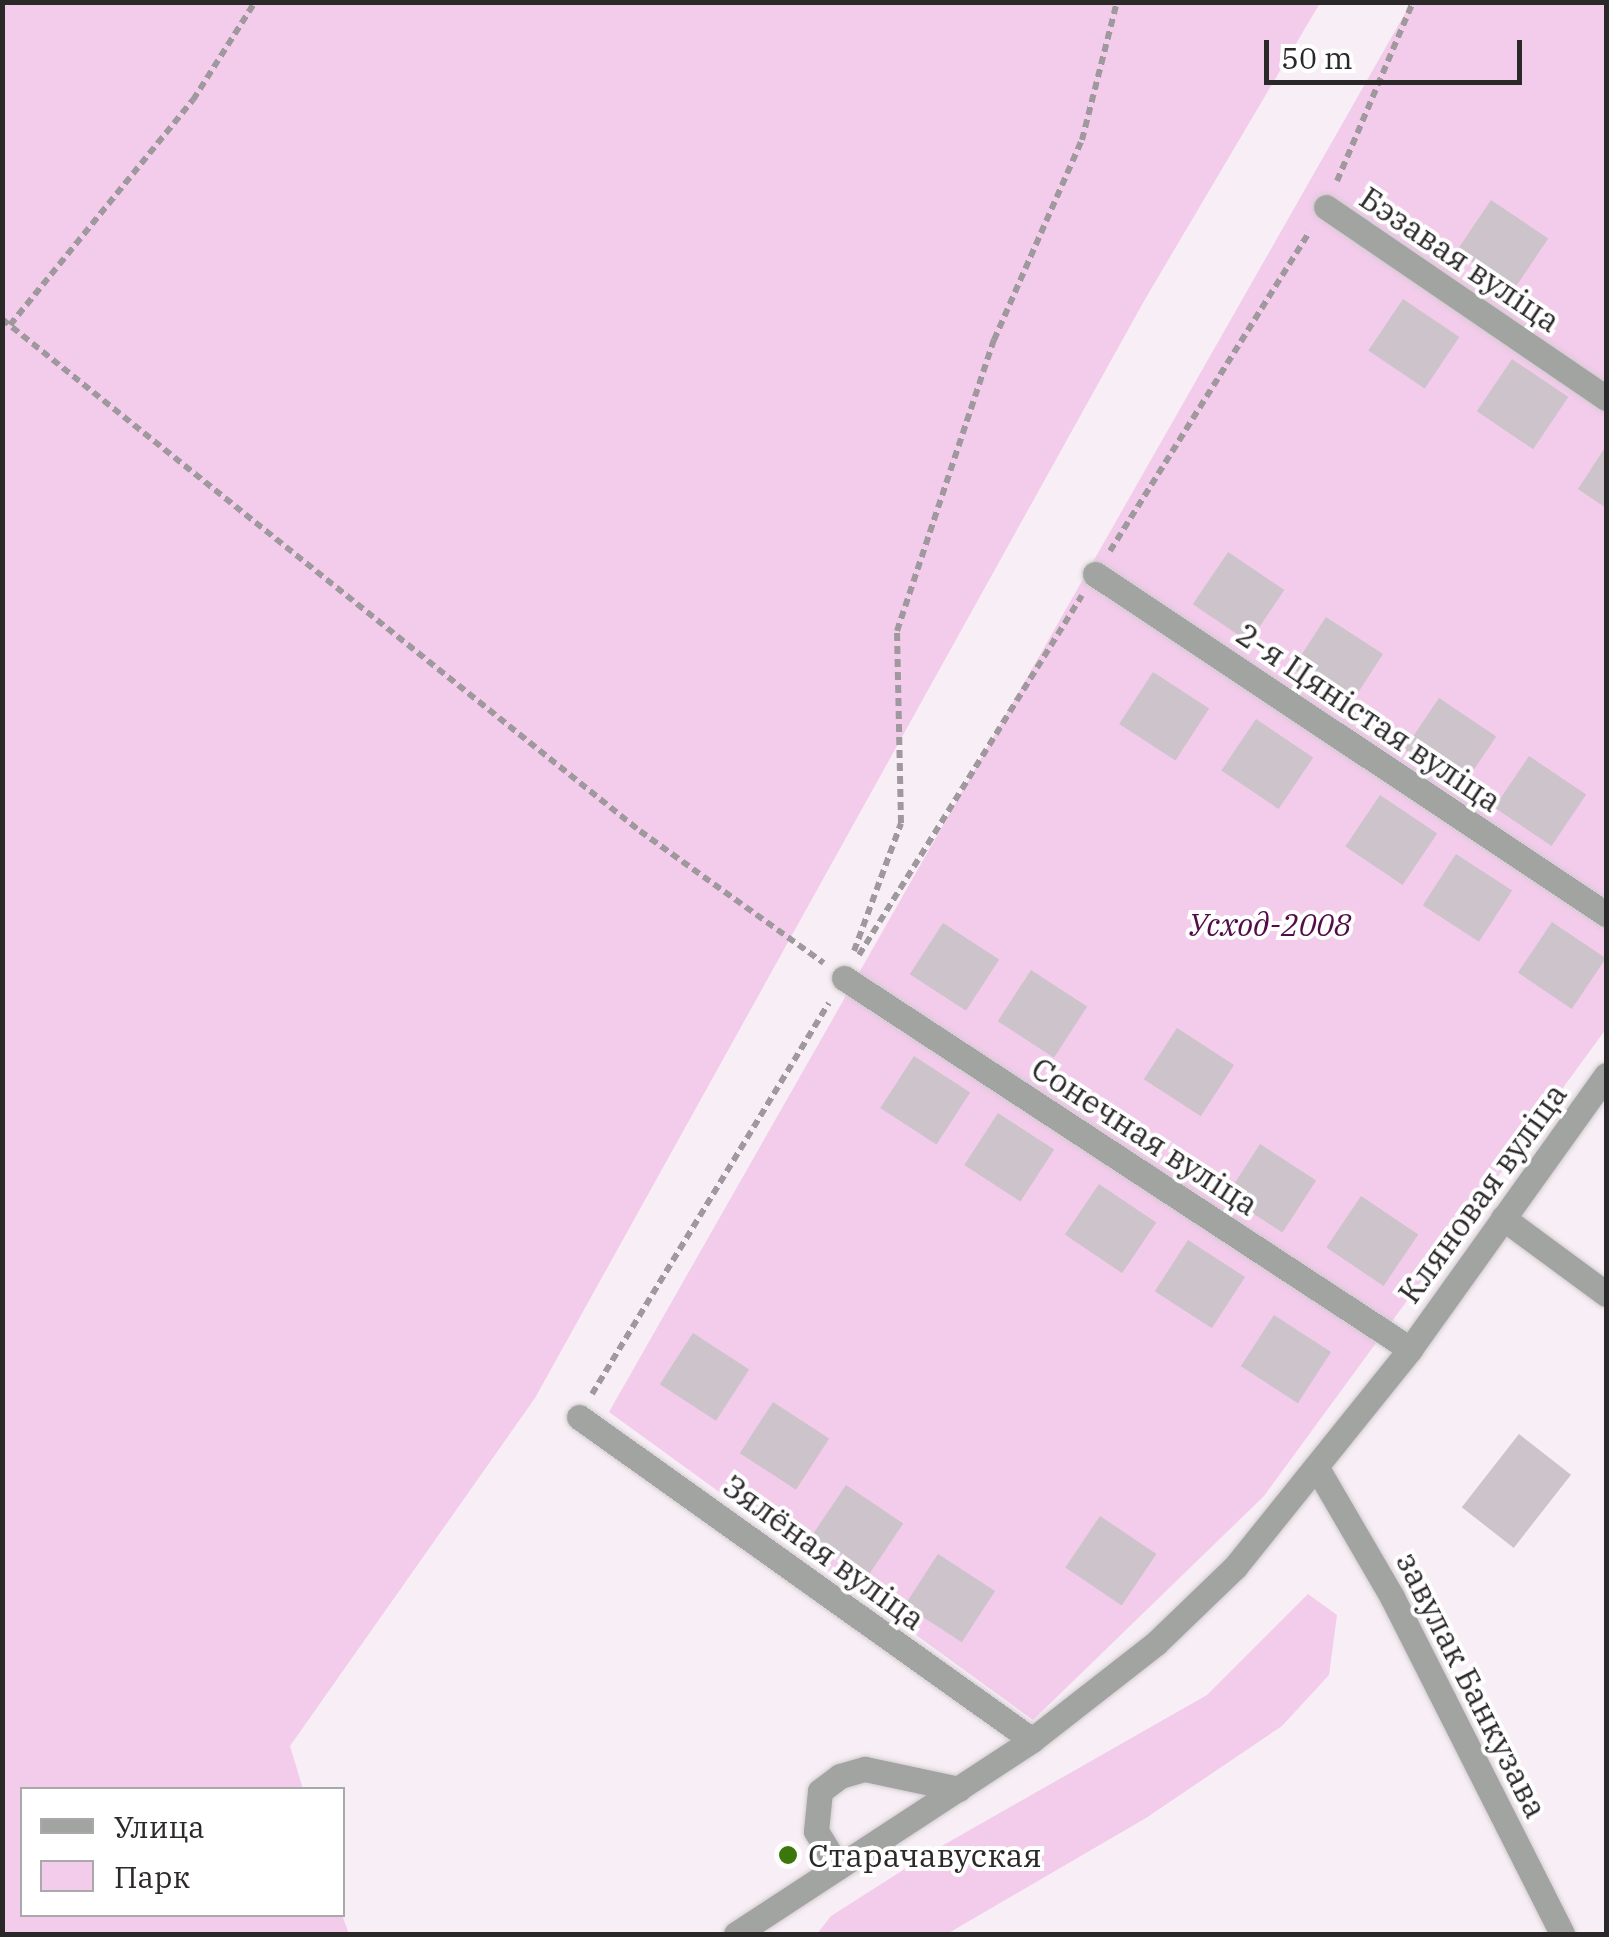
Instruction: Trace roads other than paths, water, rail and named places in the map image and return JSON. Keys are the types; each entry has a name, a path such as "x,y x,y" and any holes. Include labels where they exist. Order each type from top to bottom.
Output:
{"street":[{"name":"Бэзавая вуліца","path":"1326,207 1606,398"},
{"name":"2-я Цяністая вуліца","path":"1095,574 1606,914"},
{"name":"Сонечная вуліца","path":"844,978 1410,1348"},
{"name":"Кляновая вуліца","path":"736,1934 1032,1740 1156,1643 1235,1566 1318,1468 1410,1348 1606,1075"},
{"path":"1503,1218 1606,1294"},
{"name":"Зялёная вуліца","path":"579,1417 1032,1740"},
{"name":"завулак Банкузава","path":"1318,1468 1392,1597 1562,1934"},
{"path":"838,1868 816,1831 820,1791 840,1776 865,1769 959,1788"}],"place":[{"name":"Старачавуская","path":"788,1855"}],"park label":[{"name":"Усход-2008","path":"1270,924"}]}
